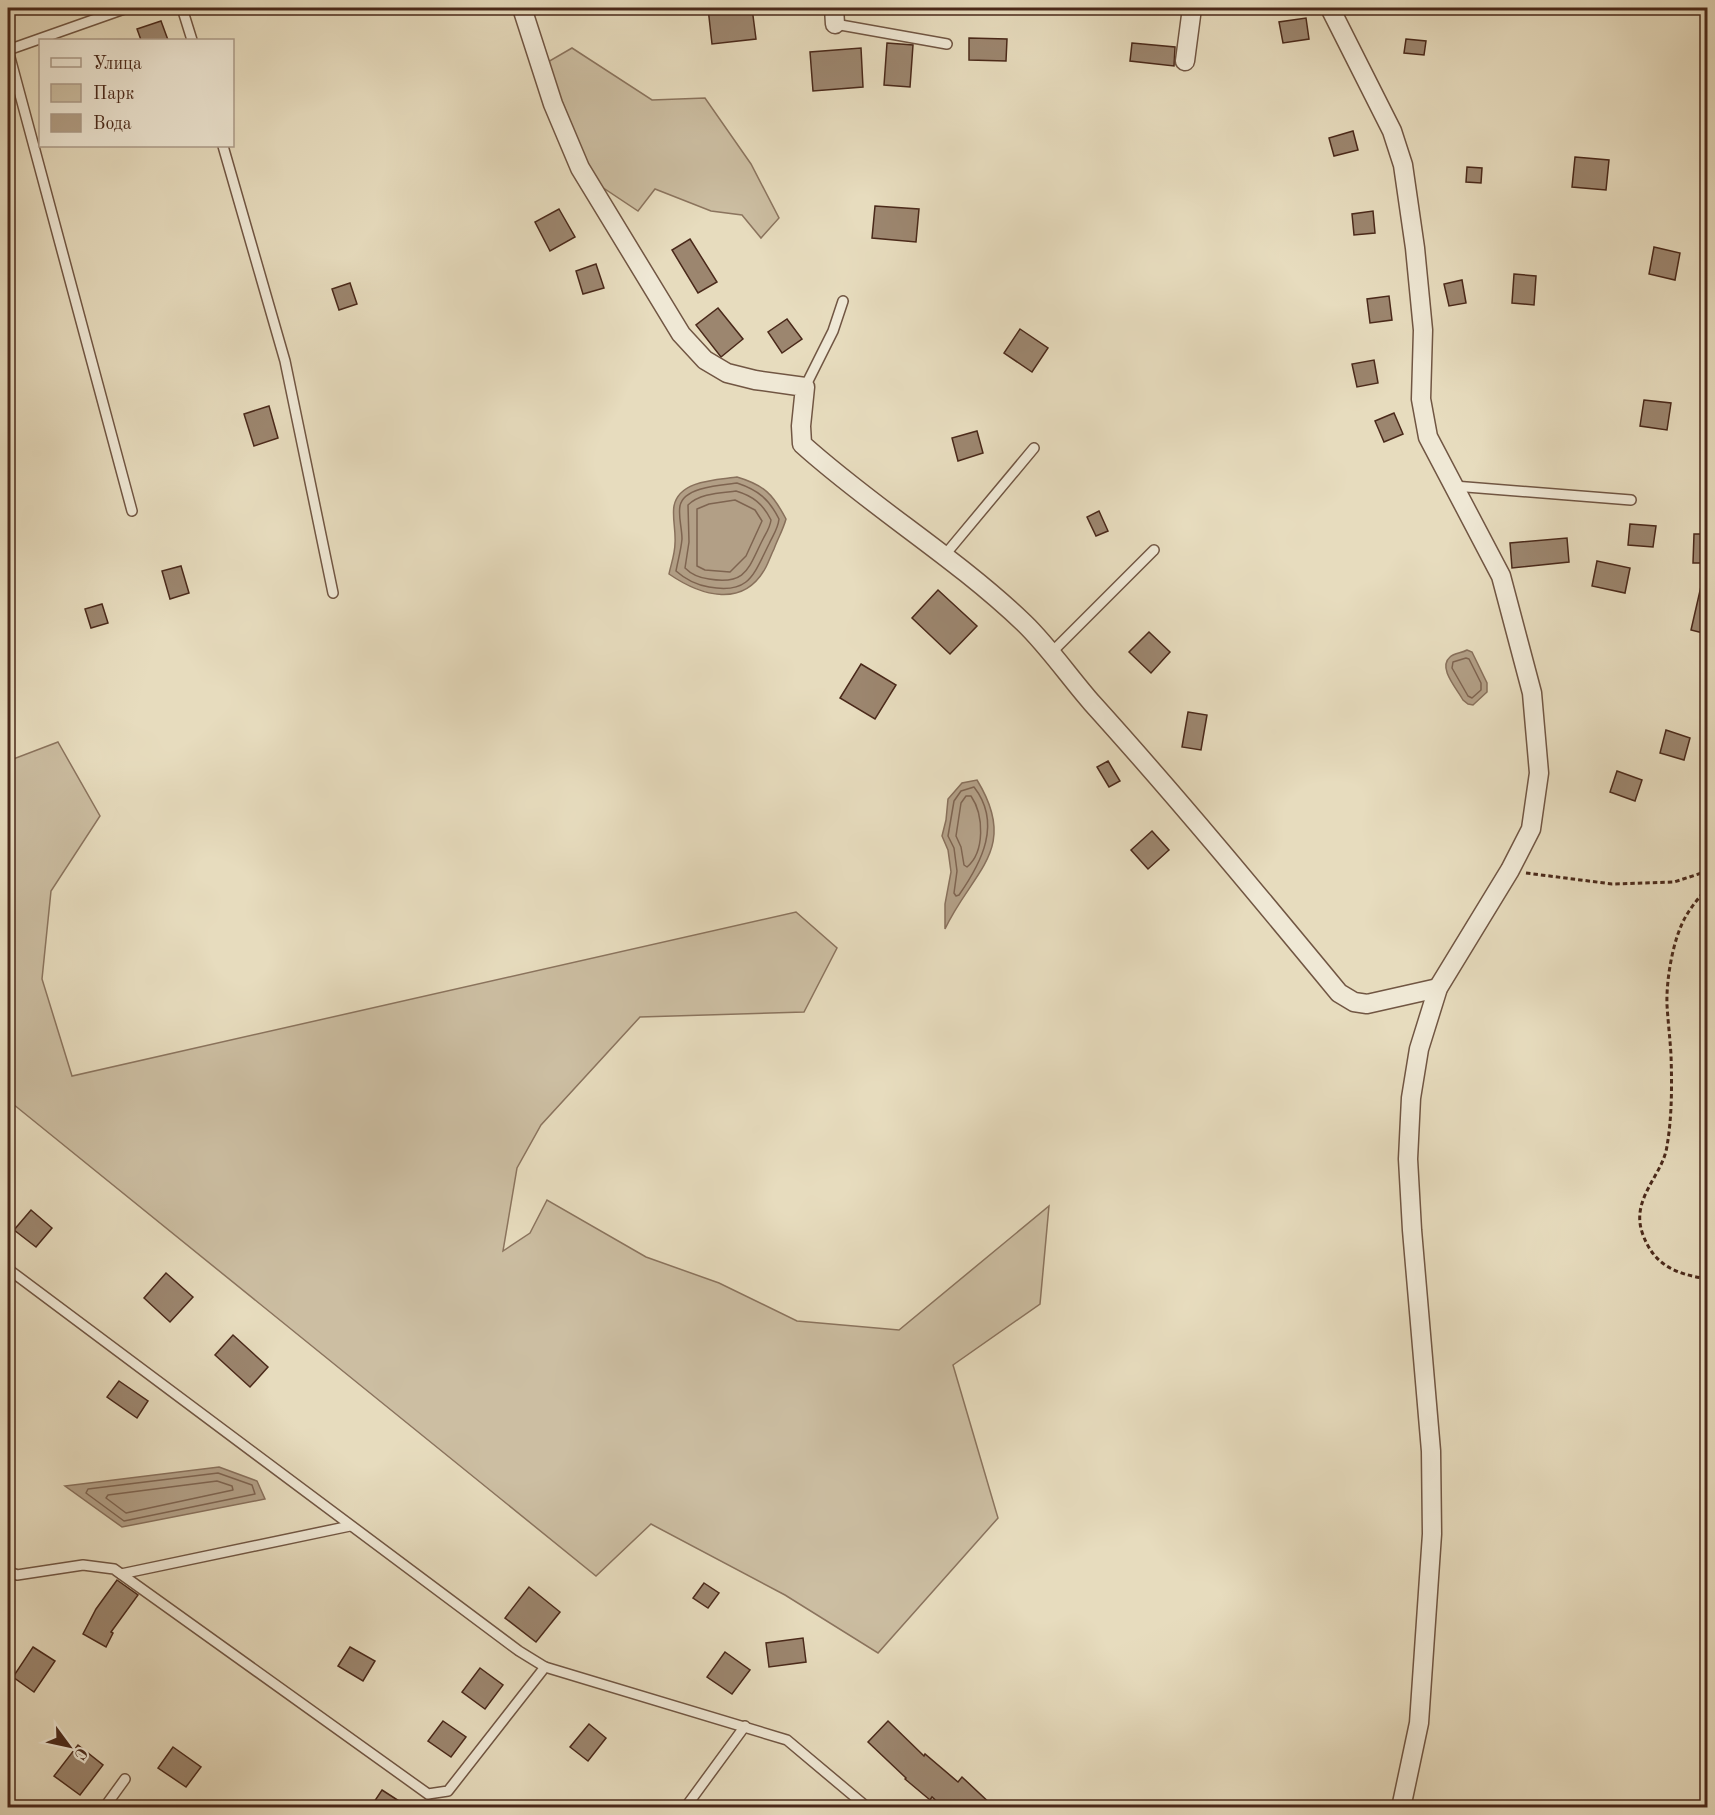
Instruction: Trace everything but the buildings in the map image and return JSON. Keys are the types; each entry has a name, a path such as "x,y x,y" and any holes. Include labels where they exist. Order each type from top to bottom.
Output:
{"street":[{"path":"522,8 553,104 580,168 681,334 705,360 727,373 755,380 805,387 801,426 802,444 832,472 944,556 1025,624 1216,843 1339,993 1354,1002 1367,1004 1438,988"},
{"path":"1185,61 1192,8"},
{"path":"1330,8 1392,131 1403,165 1415,248 1423,330 1420,399 1428,437 1501,576 1532,693 1539,773 1531,829 1510,870 1438,988 1419,1049 1412,1098 1408,1159 1431,1451 1432,1534 1419,1723 1401,1808"}],"lane":[{"path":"39,39 127,8"},
{"path":"183,8 192,39"},
{"path":"834,16 947,44"},
{"path":"39,39 8,50 132,511"},
{"path":"223,147 285,361 333,593"},
{"path":"805,387 833,331 843,301"},
{"path":"944,556 1034,448"},
{"path":"1453,486 1631,500"},
{"path":"1050,654 1154,550"},
{"path":"8,1269 519,1651 545,1667 787,1740 868,1808"},
{"path":"121,1574 351,1526"},
{"path":"8,1571 17,1575 83,1565 114,1569 428,1794 448,1791 545,1667"},
{"path":"685,1808 745,1726"},
{"path":"104,1808 125,1779"}],"path":[{"path":"1510,870 1612,884 1674,882 1707,871"},
{"path":"1707,886 1685,917 1673,954 1667,1002 1671,1054 1671,1105 1667,1149 1640,1208 1641,1230 1652,1253 1664,1265 1679,1273 1707,1279"}],"green space":[{"path":"572,48 652,100 705,98 751,164 779,218 761,238 742,215 711,211 655,189 638,211 596,183 546,63"},
{"path":"58,742 100,816 51,891 42,979 72,1076 796,912 837,948 804,1012 640,1017 541,1125 517,1168 503,1251 530,1233 547,1200 646,1257 719,1283 797,1321 899,1330 1049,1206 1040,1304 953,1365 998,1518 878,1653 785,1595 651,1524 596,1576 8,1100 8,761"}],"water":[{"path":"737,477 754,483 767,492 777,503 786,519 767,565 757,580 746,589 734,593 708,593 681,582 669,574 675,547 674,506 677,497 691,486"},
{"path":"1467,650 1472,652 1487,683 1487,692 1473,705 1463,700 1450,679 1446,667 1450,657"},
{"path":"977,780 989,804 994,825 993,843 987,859 945,929 945,904 951,872 948,850 942,836 948,799 962,783"},
{"path":"219,1467 257,1481 265,1499 122,1527 65,1486"}]}
